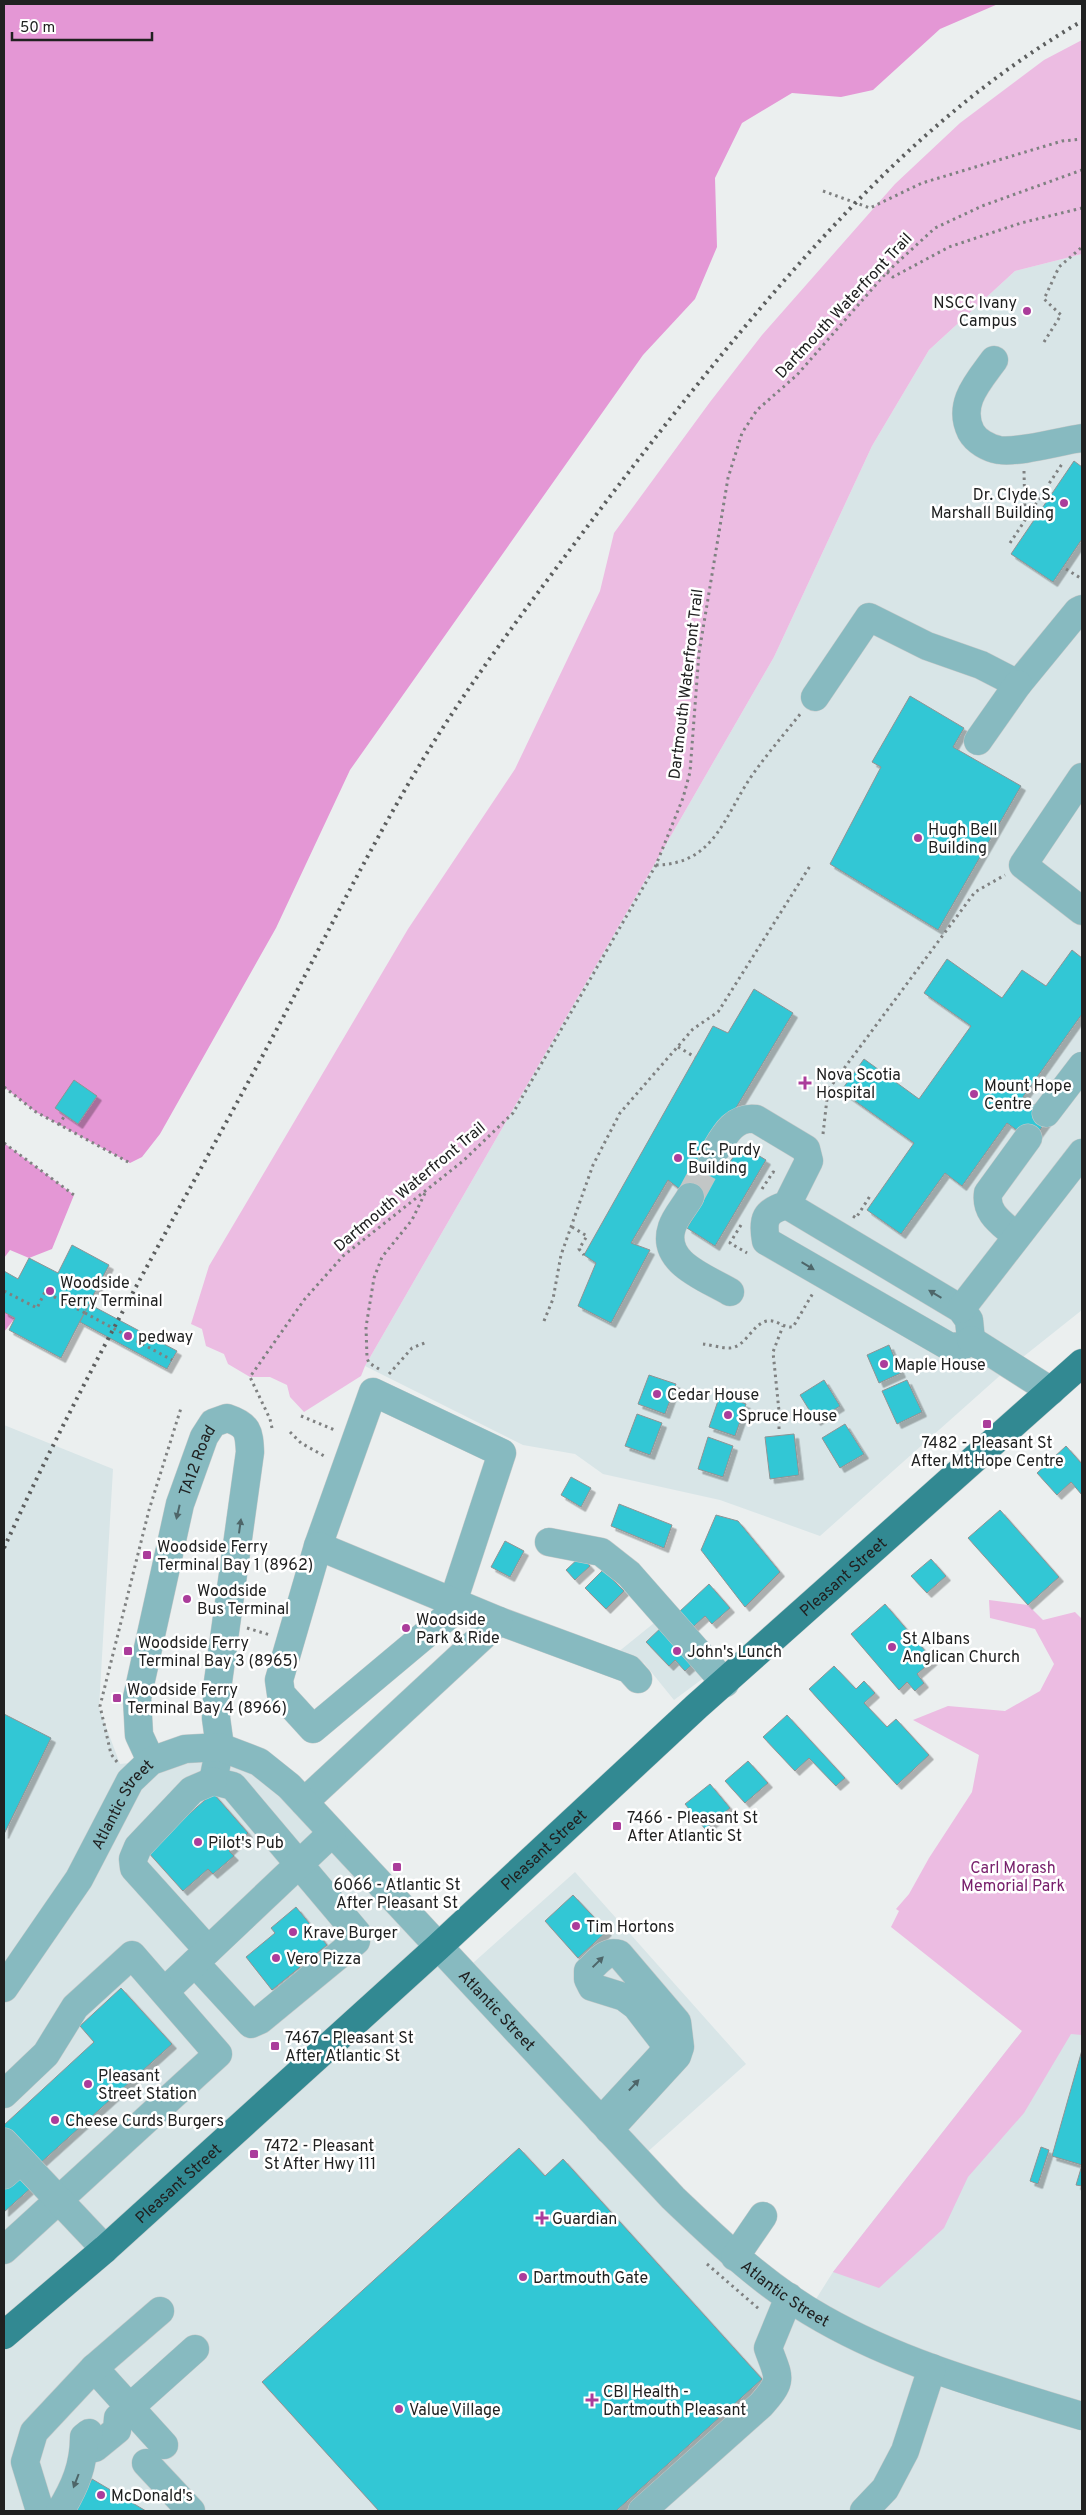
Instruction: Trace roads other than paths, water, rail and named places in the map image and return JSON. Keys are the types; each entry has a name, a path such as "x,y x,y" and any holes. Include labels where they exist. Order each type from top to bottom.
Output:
{"main road":[{"name":"Pleasant Street","path":"5,2331 105,2249 725,1683 1082,1363"}],"street":[{"path":"994,360 972,391 965,409 966,422 974,436 984,445 998,450 1023,448 1082,438"},
{"path":"978,741 1018,684 1078,611 1082,609"},
{"path":"815,697 868,617 927,646 981,665 1018,684"},
{"path":"1082,777 1023,865 1082,911"},
{"path":"1046,1113 1082,1066"},
{"path":"712,1156 737,1121 746,1118 756,1119 806,1149 809,1161 787,1205 777,1208 768,1214 763,1223 766,1241 950,1347 962,1346 970,1340"},
{"path":"1016,1236 990,1213 986,1203 988,1193 1028,1138"},
{"path":"961,1309 1082,1153"},
{"path":"690,1197 672,1227 670,1242 674,1257 730,1292"},
{"path":"787,1205 961,1309 969,1320 970,1340"},
{"path":"970,1340 1051,1391"},
{"path":"373,1392 502,1453 457,1604 313,1729 281,1694 279,1680 318,1546 373,1392"},
{"name":"TA12 Road","path":"151,1761 139,1735 137,1698 171,1543 180,1504 204,1437 213,1423 227,1418 240,1422 249,1434 250,1452 218,1682 216,1718 220,1748 213,1781"},
{"path":"549,1542 601,1552 612,1559 725,1683"},
{"path":"318,1546 498,1621 629,1670 638,1679"},
{"path":"304,1802 498,1621"},
{"name":"Atlantic Street","path":"4,1988 79,1880 130,1781 151,1761 185,1749 220,1748 259,1762 289,1786 673,2198 735,2257 789,2297 823,2319 932,2368 1082,2416"},
{"path":"213,1781 233,1786 300,1864 357,1933 356,1941 260,2020 251,2024 202,1956 134,1868 133,1859 138,1847 192,1790 213,1781"},
{"path":"165,1991 332,1833"},
{"path":"612,1952 619,1954 677,2022 680,2047 677,2056 605,2125 661,2056 665,2048 663,2041 636,2006 624,1997 592,1987 588,1979 588,1971 605,1955 612,1952"},
{"path":"4,2094 46,2054 75,2007 132,1954 218,2054 4,2250"},
{"path":"9,2159 58,2200 105,2249"},
{"path":"735,2257 763,2216"},
{"path":"642,2511 761,2405 775,2389 779,2377 768,2348 789,2297"},
{"path":"40,2511 25,2462 34,2432 94,2368 160,2311"},
{"path":"60,2511 73,2489 84,2459 84,2449 95,2448 117,2430 124,2412 195,2349"},
{"path":"94,2368 155,2454 191,2511"},
{"path":"864,2511 885,2489 905,2451 932,2368"}],"tunnel":[{"path":"690,1197 712,1156"}],"railway":[{"path":"4,1548 92,1369 371,850 433,743 477,677 546,582 663,428 783,282 851,207 886,172 959,107 998,76 1082,21"}],"place":[{"name":"NSCC Ivany Campus","path":"1027,311"},
{"name":"Dr. Clyde S. Marshall Building","path":"1064,503"},
{"name":"Hugh Bell Building","path":"918,838"},
{"name":"Nova Scotia Hospital","path":"805,1083"},
{"name":"Mount Hope Centre","path":"974,1094"},
{"name":"E.C. Purdy Building","path":"678,1158"},
{"name":"Woodside Ferry Terminal","path":"50,1291"},
{"name":"pedway","path":"128,1336"},
{"name":"Maple House","path":"884,1364"},
{"name":"Cedar House","path":"657,1394"},
{"name":"Spruce House","path":"728,1415"},
{"name":"7482 - Pleasant St After Mt Hope Centre","path":"987,1424"},
{"name":"Woodside Ferry Terminal Bay 1 (8962)","path":"147,1555"},
{"name":"Woodside Bus Terminal","path":"187,1599"},
{"name":"Woodside Park & Ride","path":"406,1628"},
{"name":"St Albans Anglican Church","path":"892,1647"},
{"name":"Woodside Ferry Terminal Bay 3 (8965)","path":"128,1651"},
{"name":"John's Lunch","path":"677,1651"},
{"name":"Woodside Ferry Terminal Bay 4 (8966)","path":"117,1698"},
{"name":"7466 - Pleasant St After Atlantic St","path":"617,1826"},
{"name":"Pilot's Pub","path":"198,1842"},
{"name":"6066 - Atlantic St After Pleasant St","path":"397,1867"},
{"name":"Tim Hortons","path":"576,1926"},
{"name":"Krave Burger","path":"293,1932"},
{"name":"Vero Pizza","path":"276,1958"},
{"name":"7467 - Pleasant St After Atlantic St","path":"275,2046"},
{"name":"Pleasant Street Station","path":"88,2084"},
{"name":"Cheese Curds Burgers","path":"55,2120"},
{"name":"7472 - Pleasant St After Hwy 111","path":"254,2154"},
{"name":"Guardian","path":"542,2218"},
{"name":"Dartmouth Gate","path":"523,2277"},
{"name":"CBI Health - Dartmouth Pleasant","path":"592,2400"},
{"name":"Value Village","path":"399,2409"},
{"name":"McDonald's","path":"101,2495"}],"park label":[{"name":"Carl Morash Memorial Park","path":"1013,1876"}]}
